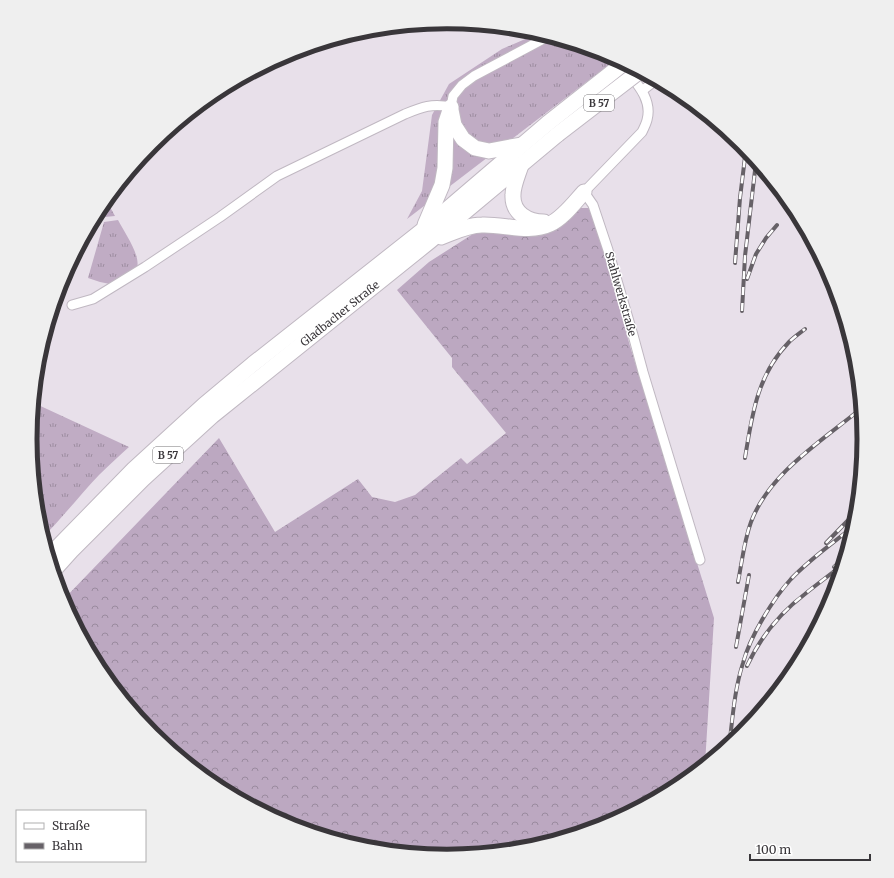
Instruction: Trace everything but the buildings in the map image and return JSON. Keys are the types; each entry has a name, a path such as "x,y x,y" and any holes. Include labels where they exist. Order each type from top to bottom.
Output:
{"main road":[{"name":"Gladbacher Straße","path":"57,566 143,479 207,421 426,236 522,145 619,67"},
{"name":"Gladbacher Straße","path":"53,552 129,474 204,405 253,364 522,164 558,134 635,75"},
{"path":"451,107 454,126 463,139 474,148 489,151 522,145"},
{"path":"451,107 446,122 445,168 442,185 426,236 480,225 494,224 526,229 550,224 557,220 584,192"},
{"path":"522,164 514,185 513,195 515,207 520,214 531,221 549,222 557,220"}],"street":[{"path":"72,306 93,299 145,267 220,218 277,176 405,114 426,106 439,104 451,107 453,96 468,80 541,40"},
{"path":"584,192 642,132 648,120 648,106 643,90 626,70"},
{"path":"643,90 651,84"},
{"name":"Stahlwerkstraße","path":"584,192 593,205 608,250 700,560"}],"green space":[{"path":"529,37 579,51 604,60 610,64 407,219 422,191 432,115 449,84 502,49"},
{"path":"109,206 115,216 102,217"},
{"path":"579,208 591,208 630,346 714,618 705,757 675,780 652,794 604,818 553,835 501,845 447,849 420,848 367,841 315,827 266,807 219,780 197,764 157,729 122,689 106,667 79,620 68,595 219,438 275,532 358,479 372,497 395,502 415,495 461,458 467,464 506,433 452,367 452,358 397,290 429,262 476,232 544,235 564,223"},
{"path":"118,220 137,257 137,268 110,284 88,278 104,222"},
{"path":"39,405 129,447 99,475 48,532 38,466 37,439"}],"railway":[{"path":"735,263 745,158"},
{"path":"742,311 745,256 755,169"},
{"path":"747,279 756,254 766,238 777,225"},
{"path":"745,458 750,426 763,382 778,355 789,342 805,329"},
{"path":"738,582 745,544 751,522 759,505 770,489 797,460 856,413"},
{"path":"826,543 849,519"},
{"path":"731,735 740,672 746,653 762,619 776,597 791,579 846,532"},
{"path":"834,567 837,564"},
{"path":"747,666 764,636 787,609 835,570"},
{"path":"736,647 749,575"}]}
